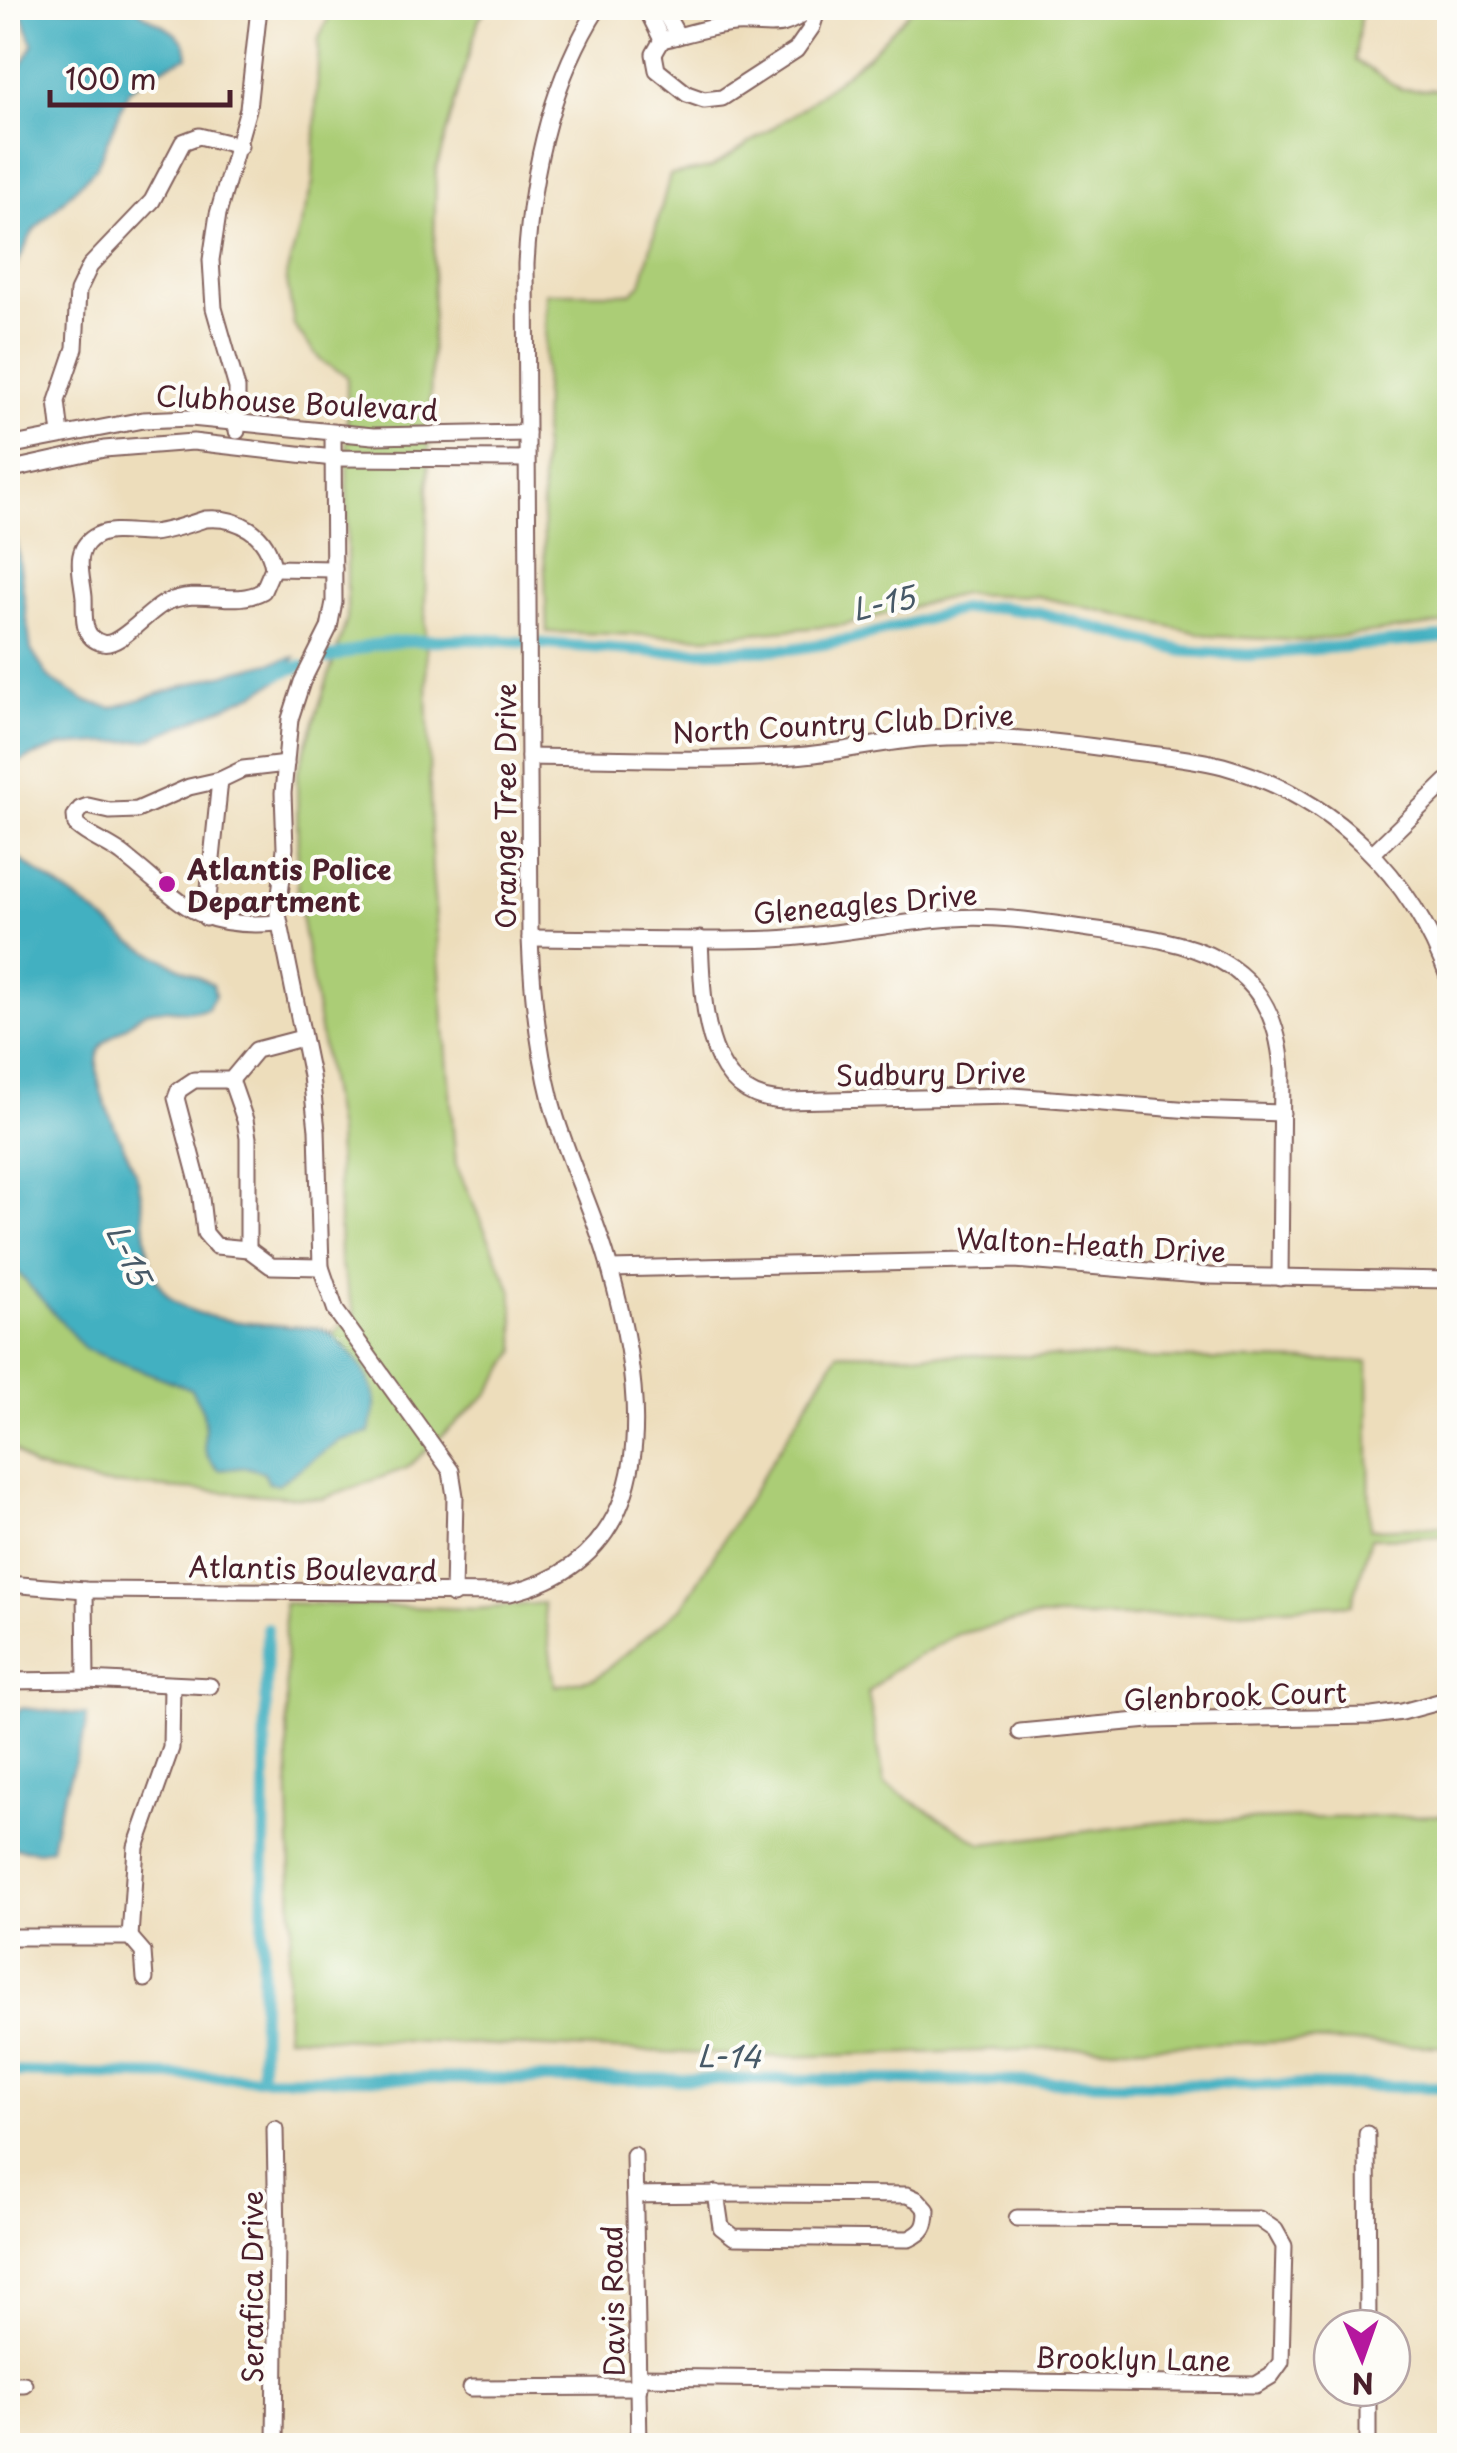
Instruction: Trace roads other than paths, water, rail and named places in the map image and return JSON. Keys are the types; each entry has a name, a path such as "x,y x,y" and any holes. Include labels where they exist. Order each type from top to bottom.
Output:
{"street":[{"path":"236,445 237,388 214,308 211,260 218,214 240,146 259,8"},
{"name":"Orange Tree Drive","path":"598,8 574,56 544,139 528,225 526,458 530,938 536,1022 553,1106 610,1269 629,1359 634,1446 629,1487 601,1541"},
{"path":"646,8 670,38"},
{"path":"662,8 670,38"},
{"path":"814,8 812,28 796,50 734,91 713,100 687,94 656,70 654,54 670,38 734,24 768,27 793,21 814,8"},
{"path":"62,435 57,400 75,348 76,301 85,274 152,200 183,142 199,136 240,146"},
{"name":"Clubhouse Boulevard","path":"8,446 143,420 191,418 333,434 527,433"},
{"path":"333,434 332,620 294,700 286,764 285,848 278,923 312,1076 321,1268 336,1311 450,1471 455,1496 454,1595"},
{"name":"Clubhouse Boulevard","path":"8,470 140,444 193,442 334,458 526,458"},
{"path":"204,519 224,519 242,524 258,536 273,568 268,585 249,599 204,594 171,600 111,643 90,637 86,630 79,562 90,540 106,532 157,532 204,519"},
{"path":"273,568 334,569"},
{"name":"North Country Club Drive","path":"528,757 759,758 801,756 924,738 1006,737 1198,761 1252,775 1319,808 1374,853 1411,900 1450,982"},
{"path":"278,923 236,926 191,912 116,849 82,831 75,816 88,806 110,812 137,810 189,786 220,780 244,769 286,764"},
{"path":"206,918 220,780"},
{"path":"1374,853 1447,782"},
{"name":"Gleneagles Drive","path":"530,938 820,936 925,920 994,917 1190,945 1233,969 1258,996 1268,1013 1282,1060 1280,1278"},
{"name":"Sudbury Drive","path":"700,939 706,1012 716,1054 729,1077 758,1096 784,1100 1013,1096 1282,1113"},
{"path":"231,1080 256,1050 302,1038"},
{"path":"231,1080 194,1080 179,1090 176,1107 200,1189 205,1233 216,1246 248,1249 271,1266 321,1268"},
{"path":"231,1080 246,1120 248,1138 248,1249"},
{"name":"Walton-Heath Drive","path":"610,1269 1015,1260 1210,1276 1450,1280"},
{"name":"Atlantis Boulevard","path":"8,1584 85,1590 496,1595 530,1588 562,1574 601,1541"},
{"path":"85,1590 86,1680"},
{"path":"8,1680 210,1686"},
{"path":"145,1979 144,1952 130,1936 136,1848 170,1748 172,1685"},
{"name":"Glenbrook Court","path":"1020,1732 1149,1720 1372,1716 1450,1699"},
{"path":"8,1937 130,1936"},
{"name":"Serafica Drive","path":"275,2130 275,2446"},
{"path":"1367,2134 1368,2308"},
{"name":"Davis Road","path":"634,2155 639,2446"},
{"path":"635,2194 716,2194 906,2196 918,2200 927,2210 927,2224 921,2234 909,2239 734,2237 721,2227 716,2194"},
{"name":"Brooklyn Lane","path":"638,2382 1256,2385 1277,2370 1281,2362 1284,2246 1268,2224 1259,2220 1018,2218"},
{"path":"472,2388 638,2382"},
{"path":"1368,2408 1368,2446"}],"water":[{"path":"20,8 136,8 176,34 188,57 154,71 129,90 96,168 33,231 13,273 8,301 8,88 33,45"},
{"path":"8,301 11,357 8,362"},
{"path":"8,515 17,544 31,650 49,678 86,701 112,708 295,657 285,676 259,692 148,740 60,746 8,766"},
{"path":"8,851 131,942 213,985 215,995 207,1009 146,1012 109,1038 98,1057 97,1073 107,1109 136,1174 150,1260 164,1291 177,1303 208,1316 320,1328 349,1351 371,1385 375,1408 369,1433 341,1440 278,1484 268,1483 264,1472 246,1467 219,1470 207,1455 203,1413 191,1389 85,1349 8,1261 8,1110 18,1101 18,1093 8,1075"},
{"path":"21,1708 87,1715 51,1848 40,1851 11,1848 8,1843 8,1765"}],"waterway":[{"name":"L-15","path":"326,659 372,645 477,639 658,652 791,649 849,640 961,609 998,607 1040,613 1183,651 1248,655 1450,637"},
{"name":"L-15","path":"275,675 301,666"},
{"name":"L-15","path":"261,2078 267,1628"},
{"name":"L-14","path":"8,2072 261,2078 1450,2087"}],"place":[{"name":"Atlantis Police Department","path":"167,884"}]}
